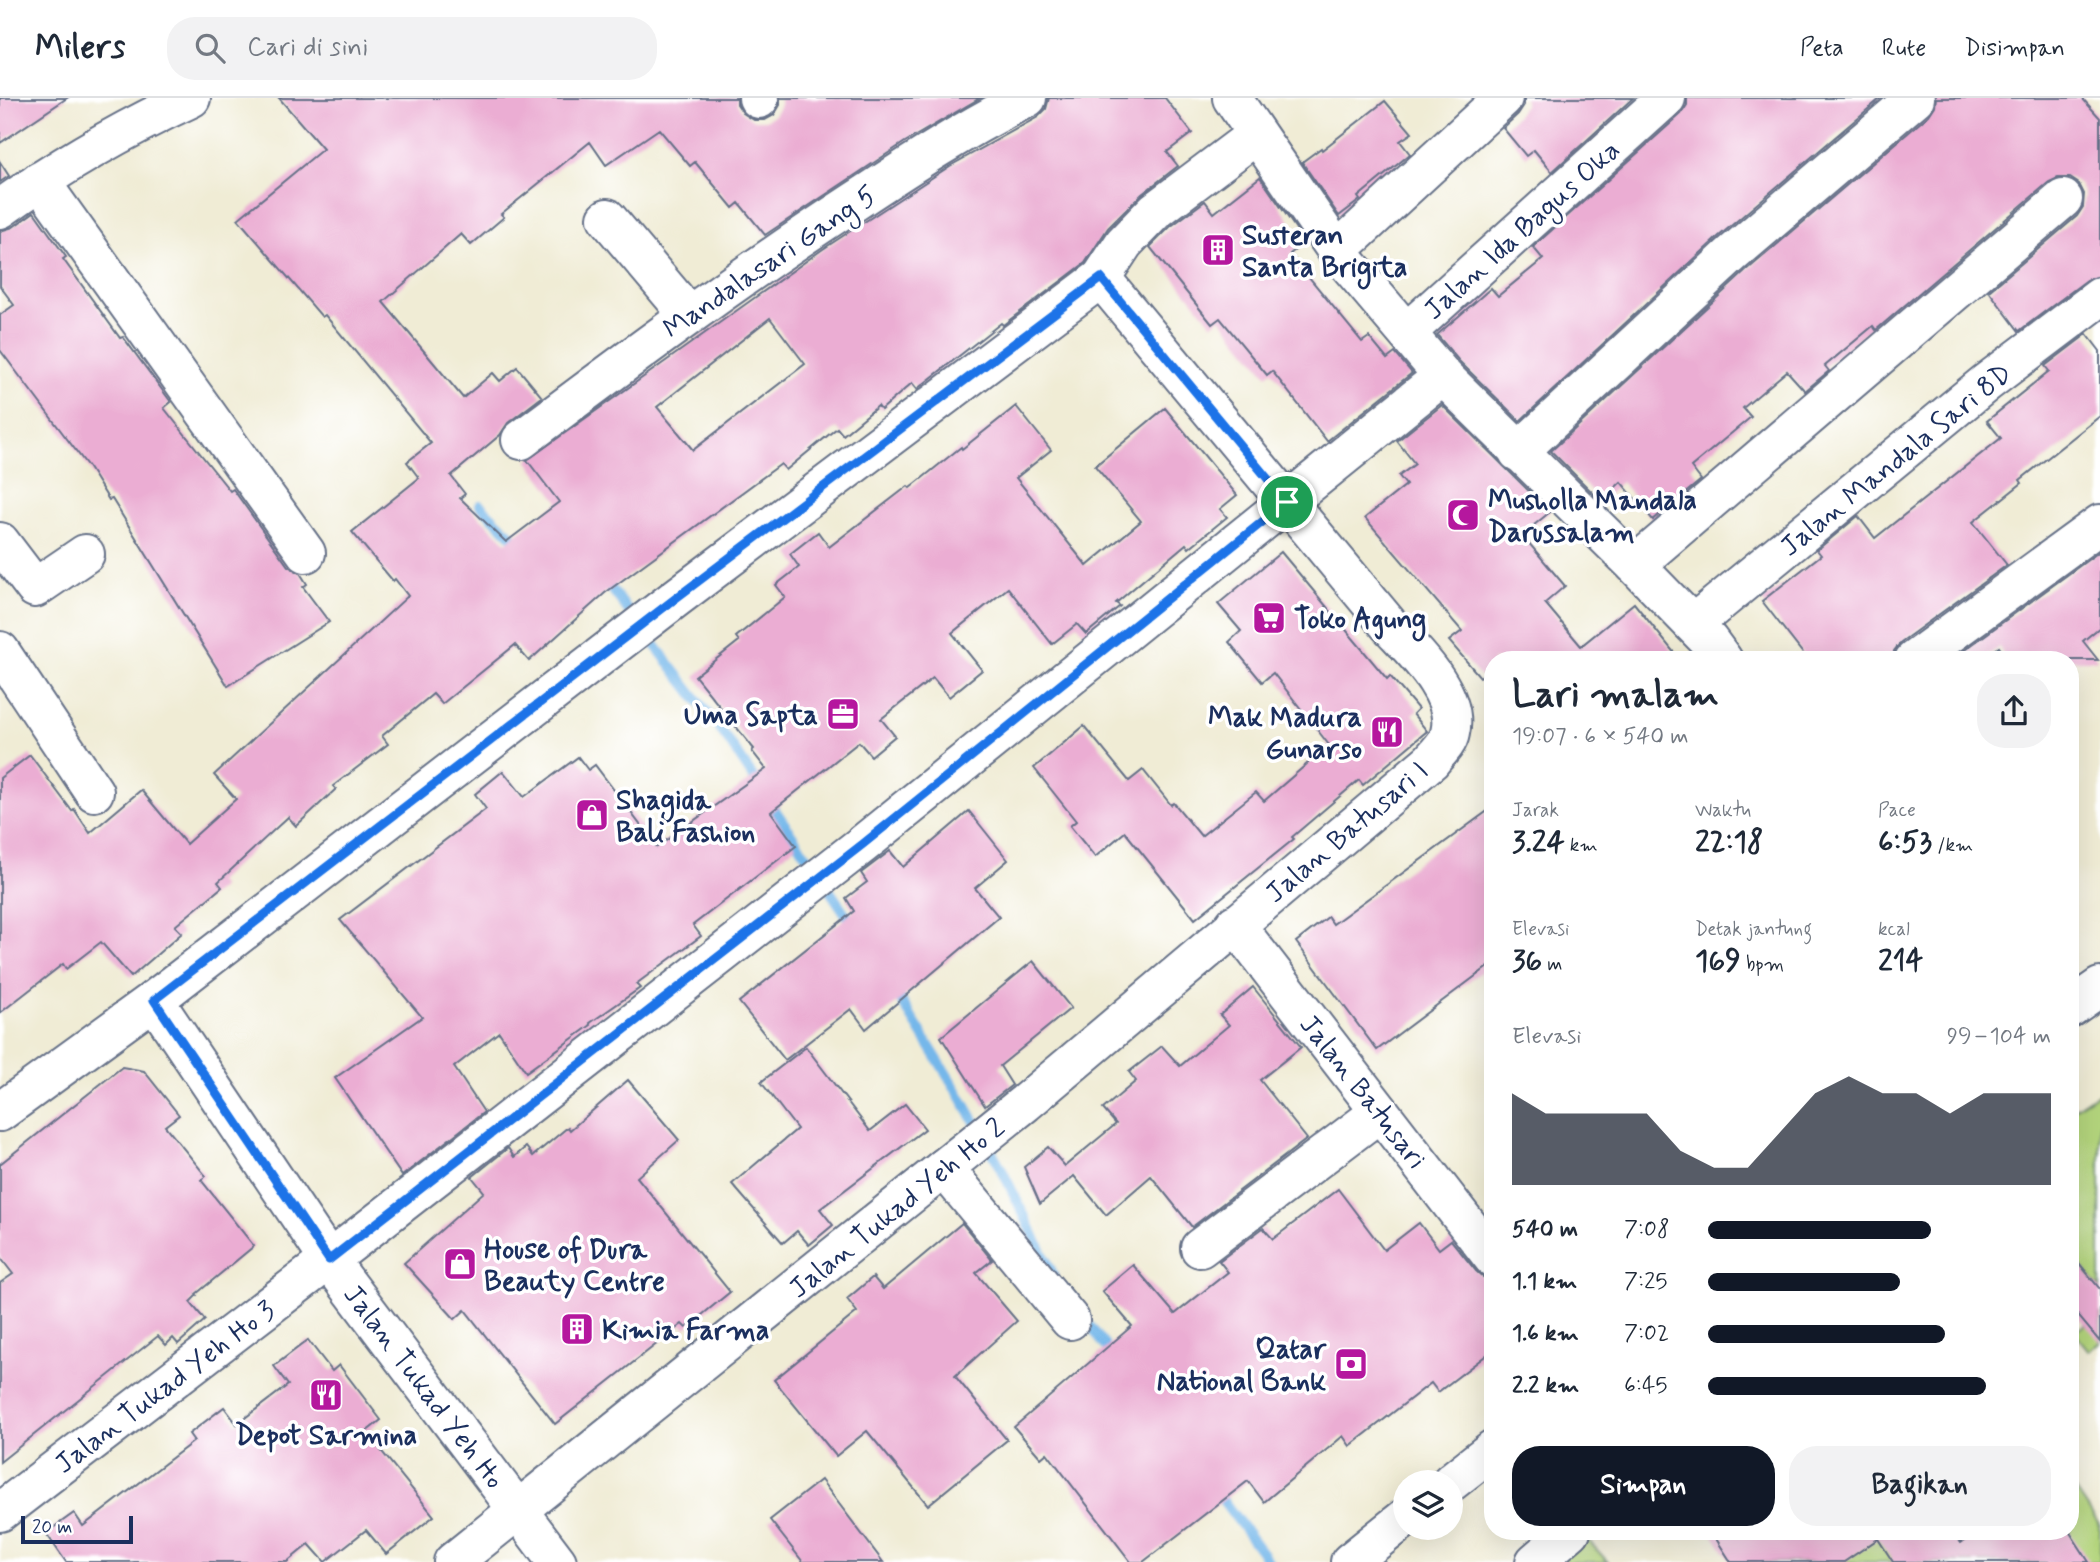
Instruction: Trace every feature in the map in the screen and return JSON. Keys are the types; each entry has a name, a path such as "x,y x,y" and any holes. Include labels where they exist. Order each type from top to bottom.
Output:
{"street":[{"path":"0,209 40,181 135,124 191,98"},
{"name":"Mandalasari Gang 5","path":"521,440 688,314 804,234 932,150 1027,98"},
{"path":"1232,98 1337,251 1443,376 1636,565 1716,651"},
{"path":"1337,251 1503,98"},
{"name":"Jalan Ida Bagus Oka","path":"1406,332 1666,98"},
{"path":"1518,452 1732,254 1915,98"},
{"path":"0,1112 154,1000 622,639 1101,278 1124,243 1155,211 1256,135"},
{"path":"40,181 306,553"},
{"path":"1636,565 2063,199"},
{"path":"607,218 688,314"},
{"path":"1101,278 1287,502"},
{"name":"Jalan Mandala Sari 8D","path":"1693,624 1986,383 2100,296"},
{"name":"Jalan Tukad Yeh Ho 3","path":"0,1512 329,1260 863,844 1443,376"},
{"name":"Jalan Batusari I","path":"1235,924 1334,845 1432,761 1450,733 1451,712 1443,690 1422,661 1287,502"},
{"path":"1926,651 2100,524"},
{"path":"0,542 36,588 85,554"},
{"path":"0,651 94,792"},
{"name":"Jalan Tukad Yeh Ho 2","path":"453,1562 952,1162 1235,924"},
{"name":"Jalan Batusari","path":"1235,924 1484,1246"},
{"path":"2079,1002 2100,987"},
{"name":"Jalan Tukad Yeh Ho","path":"154,1000 329,1260 557,1562"},
{"path":"1200,1248 1380,1112"},
{"path":"952,1162 1070,1321"},
{"path":"1463,1473 1484,1456"},
{"path":"1350,1562 1393,1528"},
{"path":"1535,1562 1561,1540"}],"green space":[{"path":"2100,1091 2100,1289 2084,1269 2079,1268 2079,1105"},
{"path":"2100,1315 2100,1343 2089,1351 2079,1338 2079,1329"},
{"path":"2079,1494 2100,1526 2100,1562 1746,1562 1739,1540 2079,1540"},
{"path":"1584,1540 1588,1540 1608,1562 1556,1562"}],"building":[{"path":"0,98 67,98 0,143"},
{"path":"279,98 737,98 737,104 743,113 754,120 765,120 774,115 780,105 780,98 980,98 905,142 765,235 739,203 733,208 695,162 690,166 659,129 606,165 590,142 501,214 504,217 471,245 461,234 383,302 463,398 493,373 500,381 517,367 542,397 508,423 500,435 451,476 465,494 460,498 506,542 559,502 527,460 823,249 950,166 1038,117 1046,109 1049,98 1165,98 1192,133 1167,152 1178,166 1142,194 1108,228 1085,263 1003,325 1001,323 917,389 912,383 881,410 878,406 843,435 837,428 786,470 781,464 605,593 529,661 515,645 442,704 433,694 382,736 388,744 333,786 336,789 296,826 288,817 218,882 222,887 175,926 182,933 131,977 101,942 66,969 63,964 0,1013 0,778 30,755 90,833 141,790 186,844 236,799 214,775 408,596 352,532 419,478 407,462 431,443 325,315 322,317 238,219 323,149","holes":["770,318 805,364 693,450 657,407"]},
{"path":"1524,98 1633,98 1552,172 1534,150 1526,156 1503,128 1518,114 1524,105"},
{"path":"1687,98 1881,98 1718,237 1520,421 1459,361 1437,335 1491,288 1498,296 1543,259 1533,247 1681,114 1687,105"},
{"path":"1936,98 2082,98 2100,118 2100,276 2087,280 2019,331 1989,291 2077,216 2083,207 2084,194 2079,184 2070,178 2058,178 2049,182 1876,330 1873,326 1825,366 1829,371 1805,391 1787,371 1743,408 1751,417 1691,467 1701,480 1653,520 1621,482 1601,501 1551,451 1747,270 1929,115 1935,106"},
{"path":"1385,101 1412,133 1400,141 1410,154 1339,216 1302,162 1321,148 1322,150"},
{"path":"0,162 9,176 0,182"},
{"path":"1260,177 1305,242 1290,254 1362,342 1369,337 1387,359 1395,353 1412,373 1327,441 1272,371 1267,375 1220,318 1212,324 1150,247 1170,227 1205,201 1214,213"},
{"path":"34,212 66,257 63,259 120,338 123,337 171,402 164,408 230,491 233,489 288,566 300,573 307,584 303,587 329,622 228,686 112,499 109,500 89,468 0,350 0,315 14,305 0,286 0,231 13,227"},
{"path":"2087,334 2100,351 2100,416 2020,480 2022,483 1973,522 2007,565 1901,642 1894,651 1801,651 1762,601 1821,555 1817,550 1858,516 1875,538 2001,438 1987,421 2049,371 2045,366"},
{"path":"1442,405 1550,512 1522,535 1565,586 1545,603 1581,646 1634,603 1673,651 1484,651 1484,674 1480,677 1449,641 1462,631 1365,518 1406,485 1399,476 1415,464 1397,441"},
{"path":"1016,406 1051,450 1016,478 1087,566 1141,521 1095,466 1165,408 1237,495 1220,509 1227,517 1189,548 1186,544 1116,603 1120,606 1086,634 1077,624 1052,644 1008,588 952,633 982,670 949,697 933,678 881,719 895,736 871,756 859,742 771,812 796,846 693,925 701,936 636,984 640,988 526,1072 499,1032 454,1067 484,1112 402,1176 335,1078 422,1017 340,920 486,809 475,794 503,771 524,797 578,757 588,770 595,765 657,847 766,769 752,751 754,749 695,676 739,641 736,637 785,597 776,585 799,567 790,554 818,532 829,547"},
{"path":"2100,551 2100,627 2083,641 2098,660 2079,660 2079,651 2002,651 1999,647 1994,651 1963,651"},
{"path":"1281,552 1387,679 1390,676 1418,709 1413,714 1427,731 1363,785 1359,780 1292,837 1294,839 1195,919 1125,832 1095,857 1070,826 1076,821 1034,768 1084,726 1129,781 1143,770 1201,836 1256,792 1264,801 1329,745 1273,673 1262,682 1229,642 1241,631 1218,604"},
{"path":"969,811 1008,860 975,888 999,917 866,1029 851,1009 785,1060 739,1002 854,911 846,898 867,882 861,873 890,851 903,867"},
{"path":"1484,814 1484,970 1377,1050 1296,942 1328,917 1333,924"},
{"path":"1033,961 1071,1008 1000,1066 1012,1085 985,1106 941,1037"},
{"path":"1253,987 1301,1047 1260,1080 1307,1139 1192,1227 1151,1176 1106,1215 1074,1176 1040,1204 1024,1167 1048,1147 1065,1166 1116,1124 1103,1109 1136,1081 1129,1072 1162,1046 1180,1066 1229,1025 1220,1015"},
{"path":"806,1047 870,1131 905,1104 925,1129 820,1209 833,1225 809,1245 797,1231 783,1243 732,1184 797,1129 761,1082"},
{"path":"122,1067 144,1071 179,1115 165,1126 206,1176 201,1180 254,1246 196,1294 190,1302 205,1320 178,1344 173,1338 166,1345 158,1336 0,1462 0,1283 13,1274 0,1257 0,1164"},
{"path":"628,1080 679,1140 637,1177 730,1292 686,1328 682,1324 555,1424 465,1310 455,1319 404,1263 484,1192 472,1177 508,1148 514,1157 526,1147 533,1156 568,1127 570,1130"},
{"path":"1338,1189 1384,1250 1419,1223 1439,1249 1451,1240 1484,1278 1484,1357 1438,1392 1431,1383 1350,1446 1343,1436 1264,1502 1248,1481 1143,1562 1131,1562 1047,1453 1041,1458 1014,1427 1132,1326 1102,1291 1133,1265 1175,1314 1228,1272 1219,1261 1263,1228 1273,1239"},
{"path":"962,1223 992,1260 976,1273 1017,1321 955,1376 1007,1440 928,1505 867,1431 836,1456 774,1380 857,1312 847,1299 873,1277 883,1289"},
{"path":"2079,1263 2100,1289 2100,1342 2079,1317"},
{"path":"308,1340 332,1371 339,1365 381,1420 366,1432 434,1516 386,1554 366,1530 325,1562 309,1544 287,1562 66,1562 46,1533 74,1513 83,1526 194,1441 189,1434 224,1407 237,1424 288,1385 274,1366"},
{"path":"821,1480 883,1562 803,1562 770,1520"},
{"path":"1717,1540 1877,1540 1844,1562 1731,1562"},
{"path":"1879,1540 1959,1540 1961,1543 1966,1540 2075,1540 2089,1562 1893,1562"}],"waterway":[{"path":"480,505 522,546"},
{"path":"603,578 726,737 855,928"},
{"path":"894,989 999,1164 1053,1274"},
{"path":"1080,1313 1115,1359"},
{"path":"1216,1491 1269,1562"}],"place":[{"name":"Susteran Santa Brigita","path":"1218,250"},
{"name":"Musholla Mandala Darussalam","path":"1463,515"},
{"name":"Toko Agung","path":"1269,618"},
{"name":"Uma Sapta","path":"843,714"},
{"name":"Mak Madura Gunarso","path":"1387,732"},
{"name":"Shagida Bali Fashion","path":"592,815"},
{"name":"House of Dura Beauty Centre","path":"460,1264"},
{"name":"Kimia Farma","path":"577,1329"},
{"name":"Qatar National Bank","path":"1351,1364"},
{"name":"Depot Sarmina","path":"326,1395"}],"route":[{"path":"1101,278 1287,502 863,844 329,1260 154,1000 676,598 1101,278"}]}
